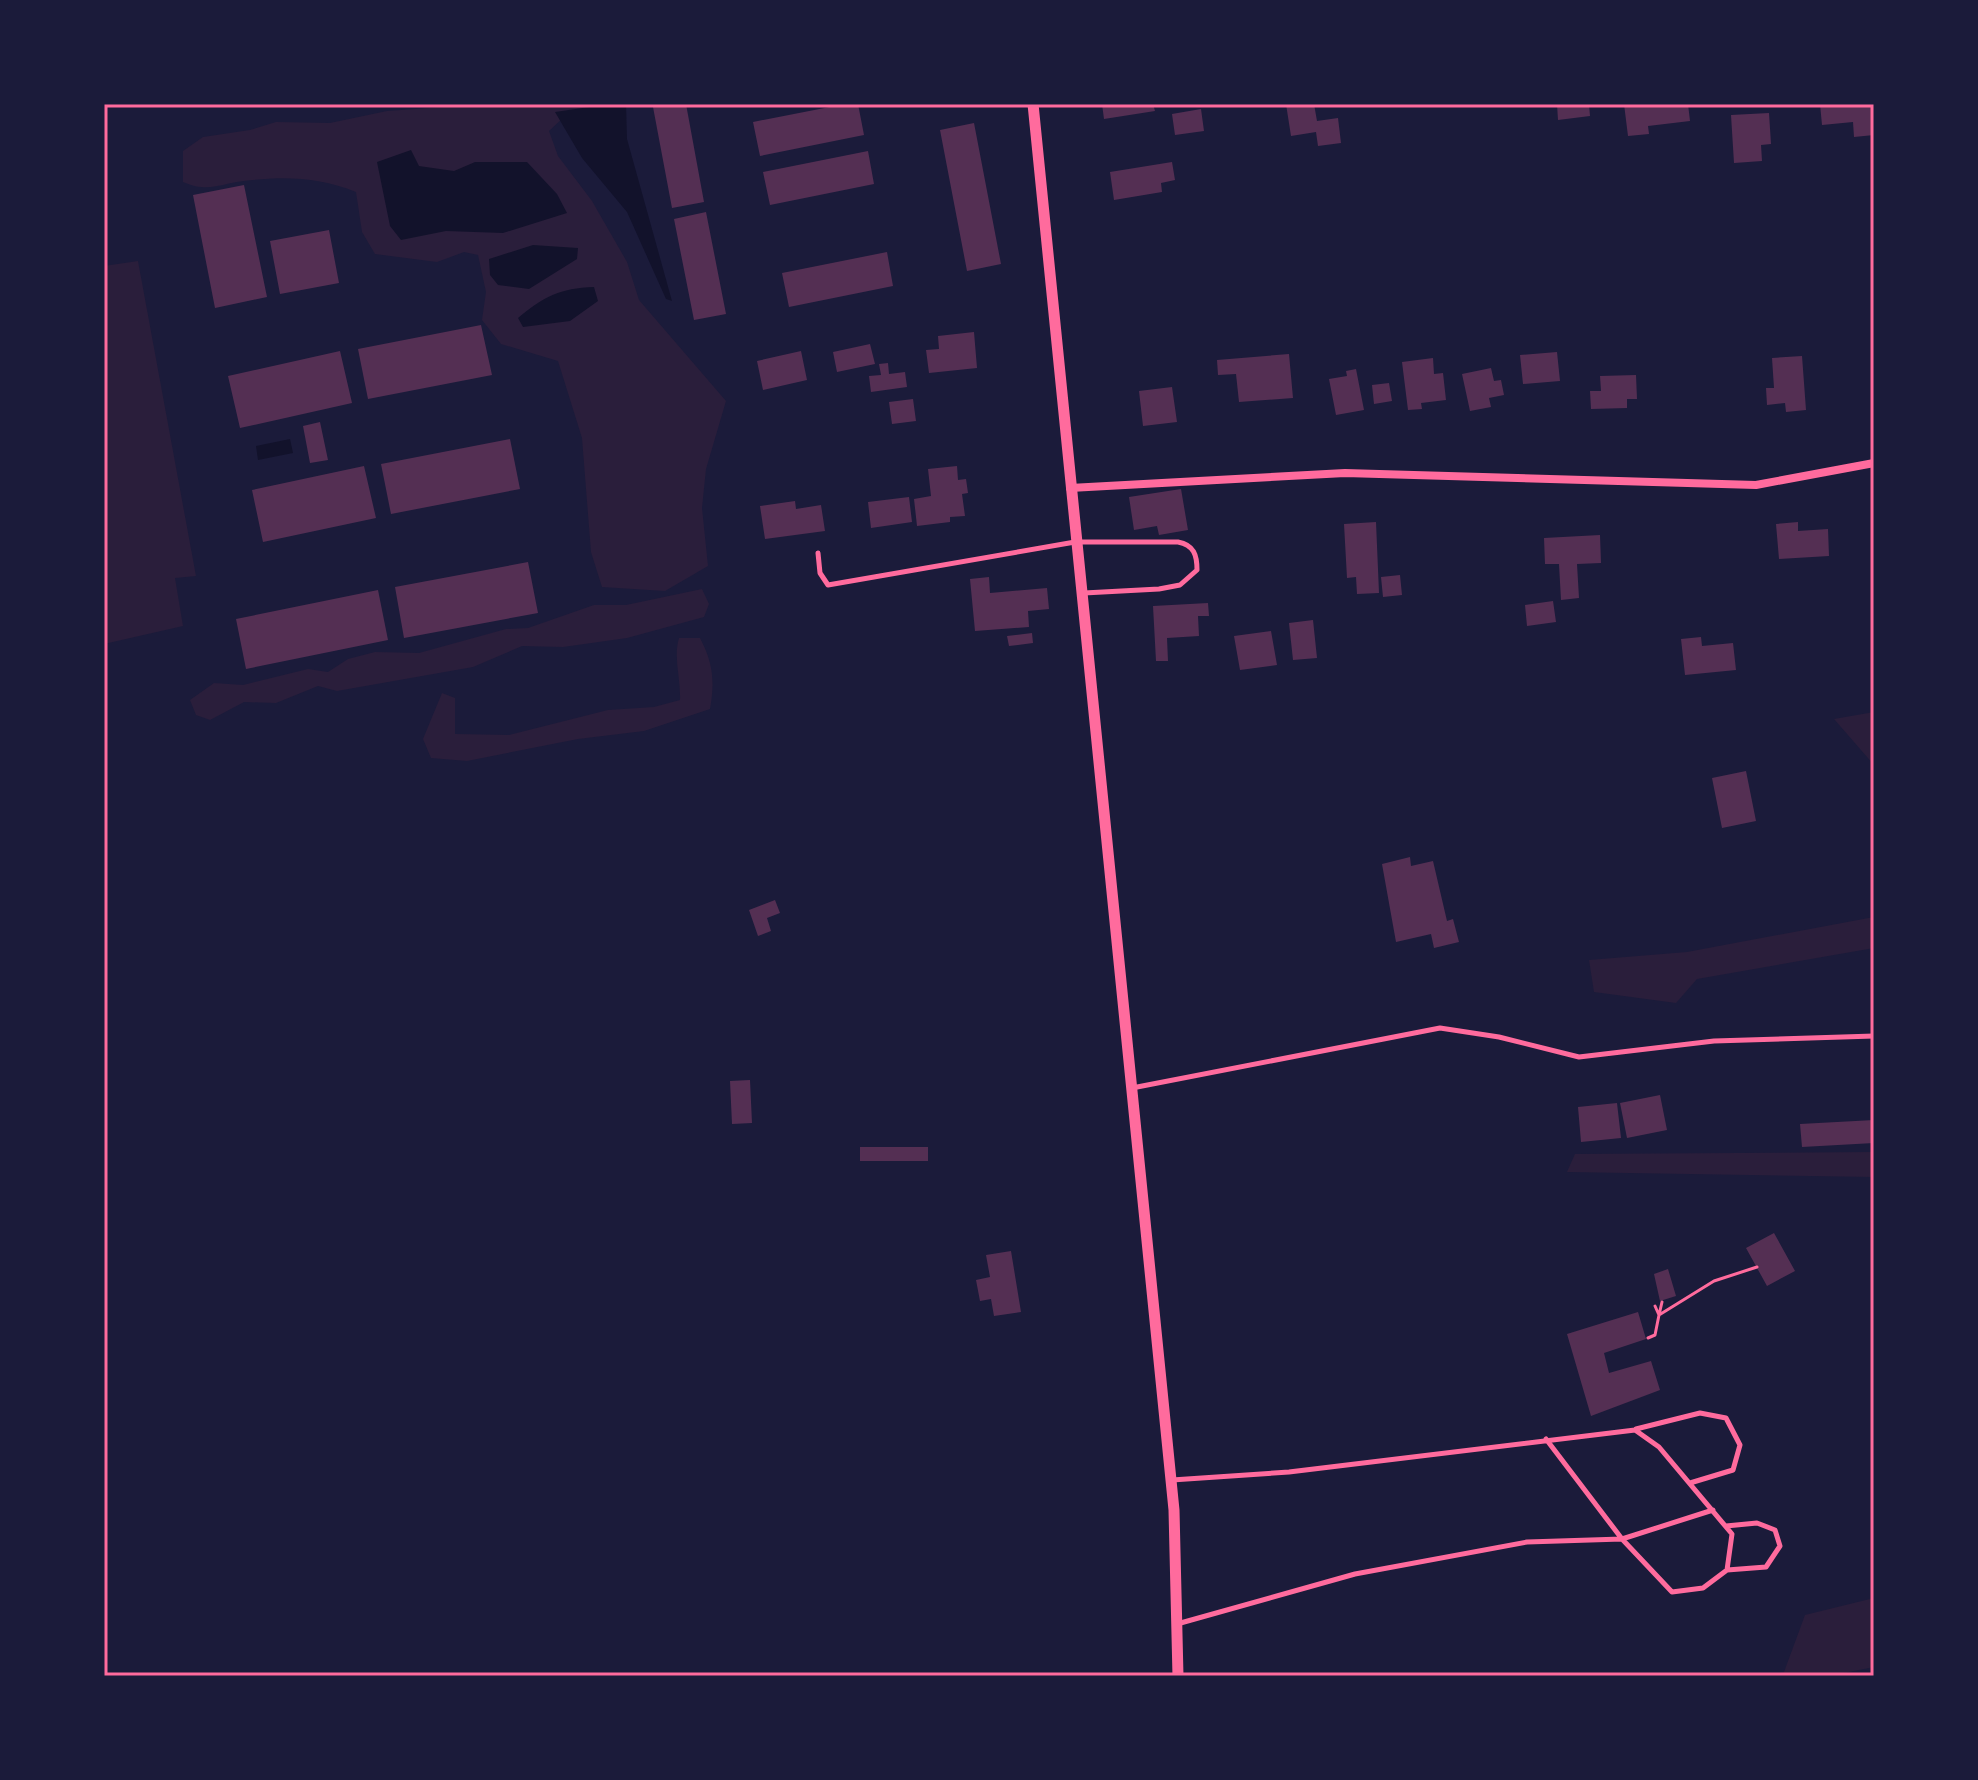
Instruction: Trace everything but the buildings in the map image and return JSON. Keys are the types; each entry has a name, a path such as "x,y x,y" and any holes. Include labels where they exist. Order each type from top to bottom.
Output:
{"street":[{"path":"1033,104 1171,1480 1178,1676"},
{"path":"1070,488 1345,473 1756,485 1874,463"}],"lane":[{"path":"818,553 820,573 828,585 1075,542 1178,542 1187,544 1196,553 1197,562 1192,578 1180,585 1080,593"},
{"path":"1131,1088 1440,1028 1499,1037 1579,1057 1714,1041 1874,1036"},
{"path":"1171,1480 1289,1472 1635,1430 1700,1413 1726,1418 1740,1445 1733,1470 1689,1483"},
{"path":"1635,1430 1659,1447 1732,1534 1727,1570"},
{"path":"1546,1439 1622,1539 1672,1592 1703,1588 1727,1570 1766,1567 1780,1546 1775,1530 1757,1523 1725,1526"},
{"path":"1177,1624 1371,1571 1527,1542 1622,1539 1713,1510"}],"path":[{"path":"1659,1315 1714,1281 1757,1267"},
{"path":"1648,1338 1655,1335 1662,1302"},
{"path":"1655,1306 1659,1315"}],"shaded area":[{"path":"484,104 632,104 613,114 565,116 549,131 558,156 592,201 627,262 639,300 726,401 706,469 702,508 708,566 665,591 602,587 591,552 582,438 558,361 501,344 482,320 486,292 478,255 464,252 437,262 375,254 362,232 356,192 329,183 273,178 207,187 183,182 183,151 203,137 250,130 276,122 330,123 387,111"},
{"path":"626,104 627,139 672,301 666,299 627,212 582,158 555,112"},
{"path":"411,150 419,166 454,171 475,162 527,162 557,194 567,213 503,233 446,231 401,240 390,226 377,162"},
{"path":"533,245 578,248 577,259 529,289 498,285 490,275 489,259"},
{"path":"138,261 196,576 175,578 183,626 104,644 104,266"},
{"path":"594,287 598,301 570,321 523,327 518,318 553,295 571,289"},
{"path":"290,439 293,453 258,460 256,446"},
{"path":"702,589 709,604 704,617 627,638 563,647 522,646 473,667 337,691 318,686 276,703 244,702 210,720 196,715 190,700 214,683 243,685 308,669 328,672 348,659 375,652 419,653 506,629 528,628 594,605 626,605"},
{"path":"679,638 700,638 704,647 712,672 710,709 644,731 578,739 467,761 431,758 423,739 442,693 455,698 455,734 509,735 608,710 654,707 680,700"},
{"path":"1874,712 1874,765 1834,719"},
{"path":"1874,917 1874,948 1697,979 1676,1003 1594,992 1589,960 1687,952"},
{"path":"1874,1152 1874,1177 1567,1172 1575,1154"},
{"path":"1874,1598 1874,1667 1844,1673 1844,1676 1766,1676 1784,1672 1805,1615"}]}
